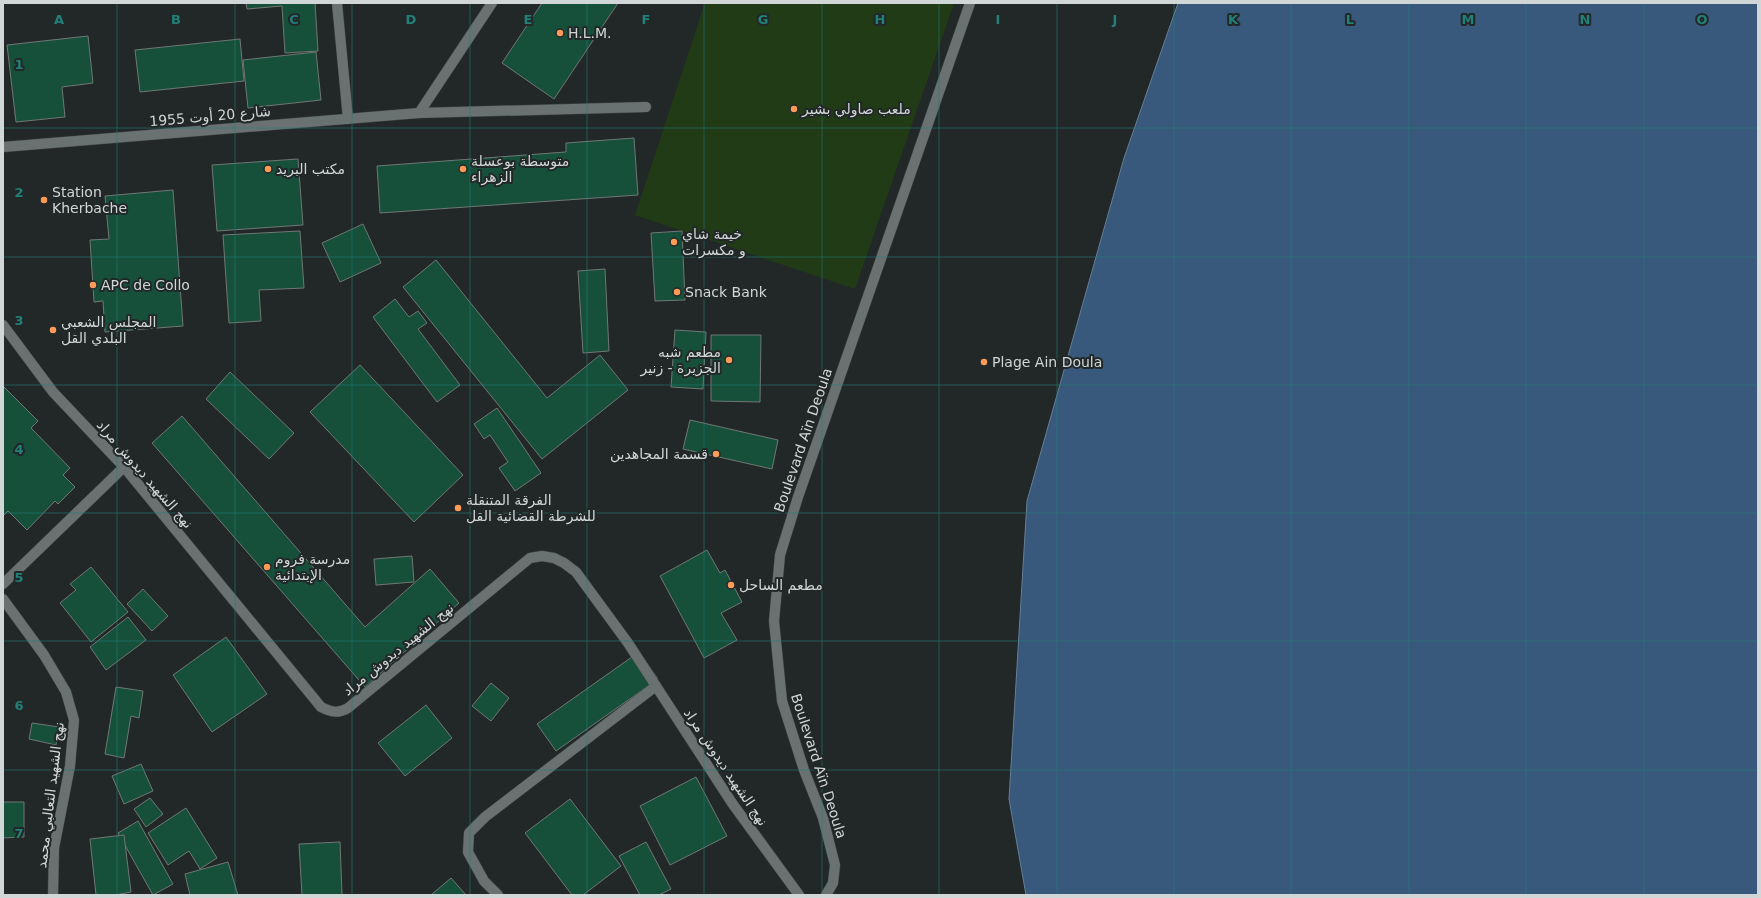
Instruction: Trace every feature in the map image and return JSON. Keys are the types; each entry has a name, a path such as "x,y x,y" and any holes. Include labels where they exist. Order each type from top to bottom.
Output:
{"street":[{"path":"337,3 348,119"},
{"path":"419,113 492,3"},
{"name":"Boulevard Aïn Deoula","path":"826,895 834,883 835,865 823,818 804,770 782,701 774,621 780,555 798,497 970,3"},
{"name":"شارع 20 أوت 1955","path":"3,147 419,113 646,108"},
{"name":"نهج الشهيد ديدوش مراد","path":"3,324 52,392 124,467 322,707 330,712 339,712 348,708 530,558 542,556 554,558 564,563 576,572 628,643 732,804 799,895"},
{"path":"3,584 124,467"},
{"name":"نهج الشهيد التعالبي محمد","path":"3,599 44,655 66,692 74,720 70,766 54,848 53,895"},
{"path":"498,895 484,881 468,852 469,833 485,817 656,686"}],"green space":[{"name":"ملعب صاولي بشير","path":"705,3 954,3 855,289 635,215"}],"water":[{"path":"1178,3 1758,3 1758,895 1026,895 1009,799 1027,501 1124,158"}],"building":[{"path":"246,3 315,3 318,51 285,53 282,6 247,9"},
{"name":"H.L.M.","path":"542,3 618,3 554,99 502,63"},
{"path":"88,36 93,83 62,87 65,117 16,122 7,45"},
{"path":"240,39 244,81 140,92 135,50"},
{"path":"316,52 321,100 248,108 243,60"},
{"path":"634,138 638,195 380,213 377,166 566,152 566,143"},
{"path":"298,159 303,225 217,231 212,165"},
{"path":"173,190 183,326 105,332 103,301 94,302 90,240 109,239 105,196"},
{"path":"363,224 381,263 340,282 322,243"},
{"path":"300,231 304,288 259,290 261,321 229,323 223,235"},
{"path":"682,231 685,300 655,301 651,233"},
{"path":"436,260 547,398 600,355 628,390 542,459 403,287"},
{"path":"605,269 609,351 583,353 578,271"},
{"path":"395,299 409,317 418,311 427,323 418,329 460,385 437,402 373,317"},
{"path":"675,330 706,332 703,389 671,387"},
{"path":"711,335 761,335 760,402 711,401"},
{"path":"360,365 463,475 414,522 310,412"},
{"path":"230,372 294,433 269,459 206,399"},
{"path":"3,386 38,421 31,428 70,468 63,475 75,487 58,504 55,501 27,530 8,511 3,516"},
{"path":"497,408 541,473 515,491 499,468 508,462 490,435 484,439 474,424"},
{"path":"182,416 365,627 430,569 459,603 365,687 152,443"},
{"path":"690,420 778,440 772,469 683,449"},
{"path":"707,550 720,573 725,570 742,602 721,613 737,640 704,658 660,576"},
{"path":"412,556 414,582 376,585 374,559"},
{"path":"91,567 128,612 91,642 60,603 76,590 70,584"},
{"path":"143,589 168,616 152,631 127,604"},
{"path":"128,617 146,640 106,670 90,647"},
{"path":"226,637 267,694 212,732 173,675"},
{"path":"639,652 658,679 556,751 537,724"},
{"path":"491,683 509,698 491,721 472,706"},
{"path":"116,687 143,691 139,718 131,716 124,758 105,754"},
{"path":"426,705 452,738 405,776 378,743"},
{"path":"32,723 59,727 56,745 29,739"},
{"path":"141,764 153,791 124,804 112,776"},
{"path":"696,777 727,836 670,865 640,806"},
{"path":"150,798 163,814 146,827 134,809"},
{"path":"570,799 621,866 583,895 572,895 525,833"},
{"path":"3,802 24,802 24,837 3,838"},
{"path":"186,808 217,858 200,869 189,851 168,865 148,833"},
{"path":"138,821 173,884 153,895 118,833"},
{"path":"124,835 131,892 115,895 96,895 90,839"},
{"path":"340,842 342,895 302,895 299,844"},
{"path":"646,842 671,889 659,895 640,895 619,856"},
{"path":"228,862 238,895 190,895 185,874"},
{"path":"451,878 466,895 431,895"}],"place":[{"name":"H.L.M.","path":"560,33"},
{"name":"ملعب صاولي بشير","path":"794,109"},
{"name":"مكتب البريد","path":"268,169"},
{"name":"متوسطة بوعسلة الزهراء","path":"463,169"},
{"name":"Station Kherbache","path":"44,200"},
{"name":"خيمة شاي و مكسرات","path":"674,242"},
{"name":"APC de Collo","path":"93,285"},
{"name":"Snack Bank","path":"677,292"},
{"name":"المجلس الشعبي البلدي القل","path":"53,330"},
{"name":"مطعم شبه الجزيرة - زنير","path":"729,360"},
{"name":"Plage Ain Doula","path":"984,362"},
{"name":"قسمة المجاهدين","path":"716,454"},
{"name":"الفرقة المتنقلة للشرطة القضائية القل","path":"458,508"},
{"name":"مدرسة فروم الإبتدائية","path":"267,567"},
{"name":"مطعم الساحل","path":"731,585"}]}
